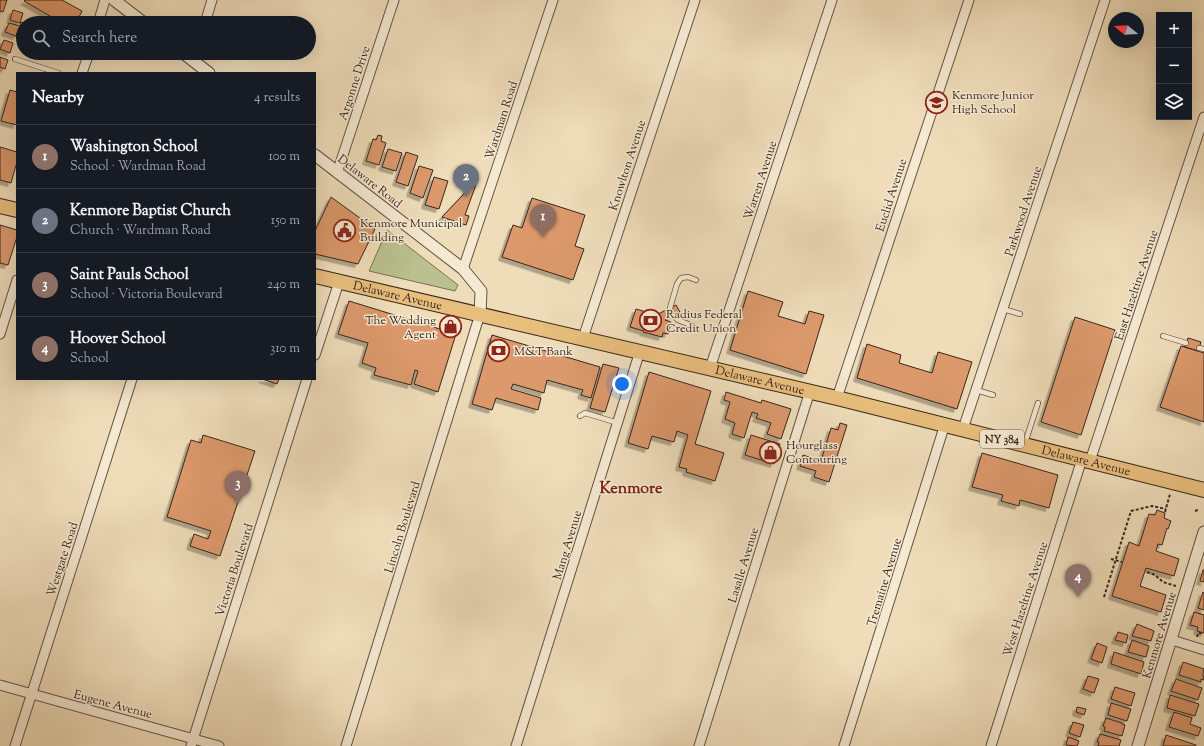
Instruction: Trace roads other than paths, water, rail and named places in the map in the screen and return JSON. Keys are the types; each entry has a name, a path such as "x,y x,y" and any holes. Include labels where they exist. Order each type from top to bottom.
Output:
{"main road":[{"path":"0,206 16,210"},
{"name":"Delaware Avenue","path":"316,276 946,424 1204,490"}],"street":[{"path":"100,16 105,0"},
{"path":"114,0 135,16"},
{"path":"207,16 212,0"},
{"name":"Argonne Drive","path":"337,173 394,0"},
{"name":"Wardman Road","path":"463,270 553,0"},
{"name":"Knowlton Avenue","path":"583,338 695,0"},
{"name":"Warren Avenue","path":"710,368 832,0"},
{"name":"Euclid Avenue","path":"837,398 969,0"},
{"name":"Parkwood Avenue","path":"964,429 1105,0"},
{"path":"82,72 87,60"},
{"path":"197,60 208,72"},
{"name":"East Hazeltine Avenue","path":"1086,460 1204,117"},
{"name":"Delaware Road","path":"316,157 463,270 480,291 480,314"},
{"path":"316,352 339,282"},
{"path":"0,334 16,283"},
{"name":"Lincoln Boulevard","path":"346,746 480,314"},
{"name":"Mang Avenue","path":"516,746 640,352"},
{"name":"Westgate Road","path":"15,746 132,380"},
{"name":"Victoria Boulevard","path":"192,742 307,380"},
{"name":"Lasalle Avenue","path":"699,746 810,392"},
{"name":"Tremaine Avenue","path":"844,746 946,424"},
{"name":"West Hazeltine Avenue","path":"991,746 1086,460"},
{"name":"Kenmore Avenue","path":"1138,746 1172,640 1204,532"},
{"path":"1172,640 1204,650"},
{"name":"Eugene Avenue","path":"0,685 192,742 219,746"}],"lane":[{"path":"18,60 55,72"},
{"path":"670,308 677,284 681,278 696,280"},
{"path":"1003,309 1020,314"},
{"path":"674,316 678,320 693,326"},
{"path":"1163,336 1186,343"},
{"path":"976,390 993,395"},
{"path":"1024,444 1038,403"},
{"path":"580,416 585,414 618,423"}],"place":[{"name":"Kenmore Junior High School","path":"936,102"},
{"name":"Kenmore Baptist Church","path":"466,197"},
{"name":"Kenmore Municipal Building","path":"345,230"},
{"name":"Washington School","path":"543,237"},
{"name":"Radius Federal Credit Union","path":"650,321"},
{"name":"The Wedding Agent","path":"451,327"},
{"name":"M&T Bank","path":"498,351"},
{"name":"Hourglass Contouring","path":"771,452"},
{"name":"Saint Pauls School","path":"238,504"},
{"name":"Hoover School","path":"1078,597"}],"district":[{"name":"Kenmore","path":"631,487"}]}
